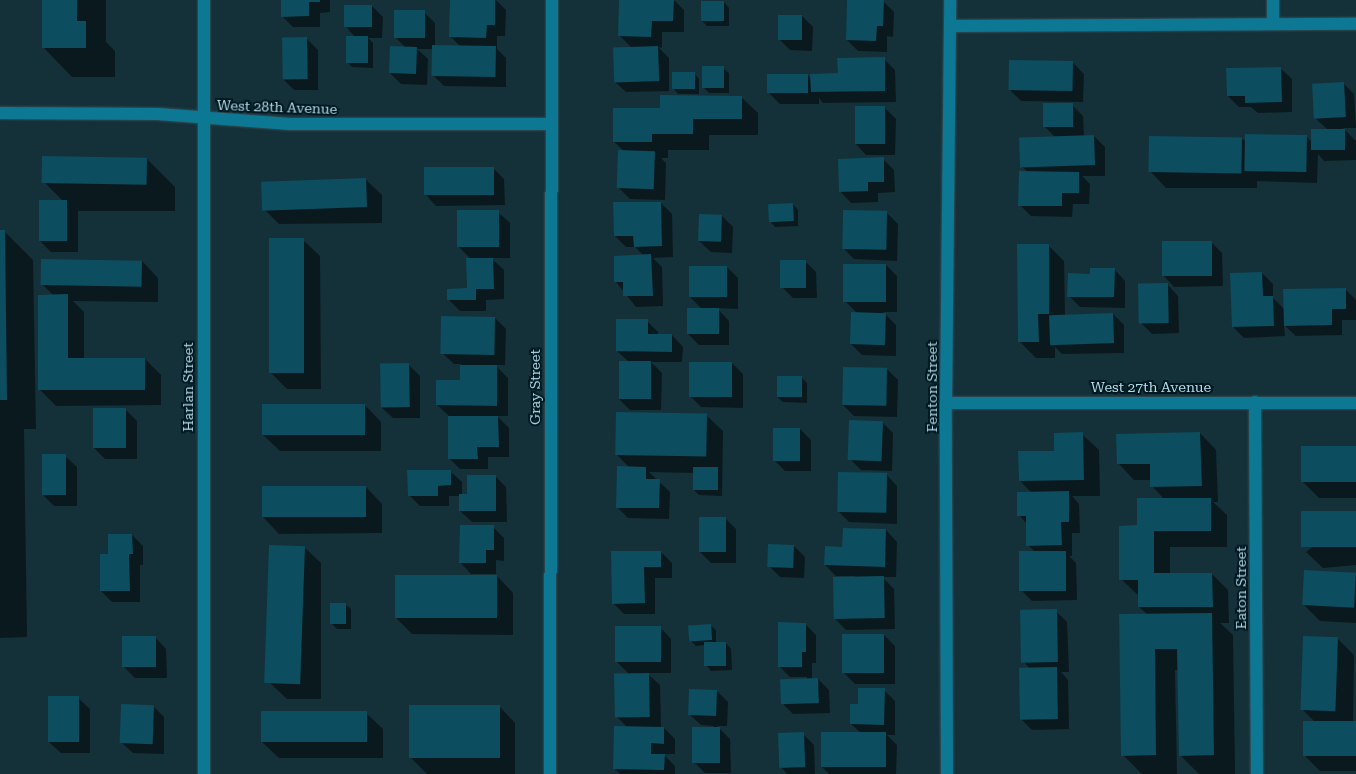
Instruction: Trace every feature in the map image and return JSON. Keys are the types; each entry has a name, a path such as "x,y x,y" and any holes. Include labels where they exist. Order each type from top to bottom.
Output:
{"street":[{"name":"Harlan Street","path":"204,0 204,774"},
{"name":"Gray Street","path":"550,774 552,0"},
{"name":"Fenton Street","path":"947,774 946,403 950,0"},
{"path":"1273,0 1273,24"},
{"path":"950,26 1356,24"},
{"name":"West 28th Avenue","path":"0,113 158,114 203,119 290,124 552,124"},
{"name":"Eaton Street","path":"1255,402 1257,774"},
{"name":"West 27th Avenue","path":"946,403 1356,403"}],"building":[{"path":"42,0 77,0 77,21 86,21 86,48 42,48"},
{"path":"281,0 320,0 320,2 309,2 309,16 281,17"},
{"path":"450,0 495,0 495,25 487,25 486,38 449,37"},
{"path":"619,0 674,0 673,21 652,21 651,37 618,36"},
{"path":"847,0 884,0 883,26 877,26 876,41 846,40"},
{"path":"701,1 724,1 724,21 701,21"},
{"path":"344,5 372,5 372,27 344,27"},
{"path":"394,10 425,10 425,38 394,38"},
{"path":"778,15 802,15 802,40 778,40"},
{"path":"346,36 368,36 368,63 346,63"},
{"path":"282,37 307,37 308,79 283,79"},
{"path":"432,45 496,46 495,77 431,76"},
{"path":"390,46 417,47 416,74 389,73"},
{"path":"658,46 659,81 614,83 613,48"},
{"path":"885,57 885,91 811,92 810,74 838,73 837,58"},
{"path":"1009,60 1073,61 1072,91 1008,90"},
{"path":"702,66 724,66 724,88 702,88"},
{"path":"1281,67 1282,102 1245,103 1245,96 1227,96 1226,68"},
{"path":"672,72 695,72 695,89 672,89"},
{"path":"767,74 808,74 808,93 767,93"},
{"path":"1344,82 1346,117 1314,119 1312,84"},
{"path":"660,95 742,96 742,119 693,119 693,134 652,134 652,142 613,142 613,108 660,108"},
{"path":"1043,103 1073,103 1073,127 1043,127"},
{"path":"855,106 885,106 885,144 855,144"},
{"path":"1311,129 1345,129 1345,150 1311,150"},
{"path":"1245,134 1307,135 1306,172 1244,171"},
{"path":"1094,135 1095,165 1020,168 1019,138"},
{"path":"1149,136 1242,138 1241,174 1148,172"},
{"path":"618,150 655,151 654,189 617,188"},
{"path":"42,156 147,158 147,185 42,183"},
{"path":"884,157 884,182 868,182 868,191 839,192 838,159"},
{"path":"424,167 494,167 494,195 424,195"},
{"path":"1019,171 1079,172 1079,193 1062,193 1062,206 1018,206"},
{"path":"366,178 367,207 262,211 261,182"},
{"path":"39,200 67,200 67,241 39,241"},
{"path":"613,202 661,202 662,246 634,247 633,236 614,236"},
{"path":"793,203 794,221 769,222 768,204"},
{"path":"457,210 499,210 499,247 457,247"},
{"path":"843,210 887,211 886,250 842,249"},
{"path":"699,214 722,215 721,242 698,241"},
{"path":"0,230 5,230 7,400 0,400"},
{"path":"269,238 304,238 304,373 269,373"},
{"path":"1162,241 1212,241 1212,276 1162,276"},
{"path":"1017,244 1049,244 1049,314 1038,314 1039,342 1018,342"},
{"path":"651,254 653,296 623,296 623,282 614,282 614,256"},
{"path":"466,258 493,258 494,289 476,289 476,300 447,300 447,289 467,288"},
{"path":"41,259 142,261 142,287 41,285"},
{"path":"780,260 806,260 806,288 780,288"},
{"path":"843,264 886,264 886,302 843,302"},
{"path":"689,266 727,266 727,297 689,297"},
{"path":"1090,268 1115,268 1114,297 1067,297 1068,273 1090,274"},
{"path":"1262,272 1263,296 1273,296 1274,326 1232,327 1230,273"},
{"path":"1168,283 1169,323 1139,324 1138,284"},
{"path":"1346,288 1346,309 1332,309 1332,325 1284,326 1283,289"},
{"path":"68,294 68,358 145,358 145,390 38,390 38,295"},
{"path":"687,308 719,308 719,334 687,334"},
{"path":"851,312 886,313 885,345 850,344"},
{"path":"1113,313 1114,343 1050,345 1049,315"},
{"path":"441,316 495,317 494,355 440,354"},
{"path":"616,319 648,319 648,334 672,334 672,352 616,351"},
{"path":"619,361 651,361 651,399 619,399"},
{"path":"689,362 732,362 732,397 689,397"},
{"path":"409,363 410,407 381,407 380,364"},
{"path":"460,365 497,365 497,406 436,405 436,380 460,380"},
{"path":"843,367 887,368 886,406 842,405"},
{"path":"777,376 802,376 802,397 777,397"},
{"path":"262,404 365,404 365,435 262,435"},
{"path":"93,408 126,408 126,448 93,448"},
{"path":"616,412 707,414 706,457 615,455"},
{"path":"448,416 498,416 499,447 477,447 478,459 448,459"},
{"path":"849,420 883,421 882,461 848,460"},
{"path":"773,428 800,428 800,461 773,461"},
{"path":"1083,432 1084,480 1019,481 1018,451 1054,451 1054,433"},
{"path":"1200,432 1202,486 1150,487 1150,464 1117,464 1116,434"},
{"path":"1301,446 1356,446 1356,482 1301,482"},
{"path":"42,454 66,454 66,495 42,495"},
{"path":"617,466 646,467 646,479 660,479 659,508 616,508"},
{"path":"693,467 718,467 718,490 693,490"},
{"path":"407,470 451,470 451,485 438,486 438,496 408,496"},
{"path":"838,472 887,473 886,513 837,512"},
{"path":"467,475 496,475 496,511 459,511 459,494 467,494"},
{"path":"262,486 366,486 366,517 262,517"},
{"path":"1069,491 1069,522 1061,522 1062,545 1026,546 1026,516 1017,516 1017,492"},
{"path":"1137,498 1211,498 1211,531 1154,531 1154,573 1212,573 1213,607 1138,607 1138,580 1119,580 1119,526 1137,525"},
{"path":"1301,511 1356,511 1356,547 1301,547"},
{"path":"699,517 726,517 726,552 699,552"},
{"path":"460,525 494,525 494,550 486,550 486,563 459,563"},
{"path":"843,528 886,529 885,567 824,565 825,546 842,547"},
{"path":"108,534 132,534 133,554 129,554 130,591 100,591 100,554 108,554"},
{"path":"768,544 794,545 793,568 767,567"},
{"path":"269,545 305,546 300,684 264,683"},
{"path":"611,551 661,551 661,567 644,567 645,603 612,604"},
{"path":"1019,551 1066,551 1066,591 1019,591"},
{"path":"1304,570 1356,573 1354,608 1302,605"},
{"path":"395,575 497,575 497,618 395,618"},
{"path":"884,576 885,618 834,619 833,577"},
{"path":"330,603 346,603 346,624 330,624"},
{"path":"1057,609 1058,662 1021,663 1020,610"},
{"path":"1212,613 1214,755 1179,756 1177,649 1155,649 1156,755 1121,756 1119,614"},
{"path":"778,622 806,623 806,652 802,652 802,667 778,667"},
{"path":"711,624 712,640 689,642 688,626"},
{"path":"615,626 661,626 661,662 615,662"},
{"path":"842,634 884,634 884,673 842,673"},
{"path":"122,636 156,636 156,667 122,667"},
{"path":"1303,636 1338,637 1335,711 1300,710"},
{"path":"704,642 726,642 726,666 704,666"},
{"path":"1057,667 1058,719 1020,720 1019,668"},
{"path":"649,673 650,717 615,718 614,674"},
{"path":"818,678 819,703 781,704 780,679"},
{"path":"858,688 885,688 884,725 850,724 850,704 858,704"},
{"path":"689,689 717,690 716,716 688,715"},
{"path":"48,696 79,696 79,742 48,742"},
{"path":"121,704 154,705 153,744 120,743"},
{"path":"409,705 500,705 500,758 409,758"},
{"path":"261,711 367,711 367,742 261,742"},
{"path":"1303,721 1356,721 1356,756 1303,756"},
{"path":"614,726 664,727 664,744 651,743 651,754 665,754 664,770 613,769"},
{"path":"692,727 720,727 720,763 692,763"},
{"path":"804,732 805,767 779,768 778,733"},
{"path":"821,732 886,732 886,767 821,767"}]}
